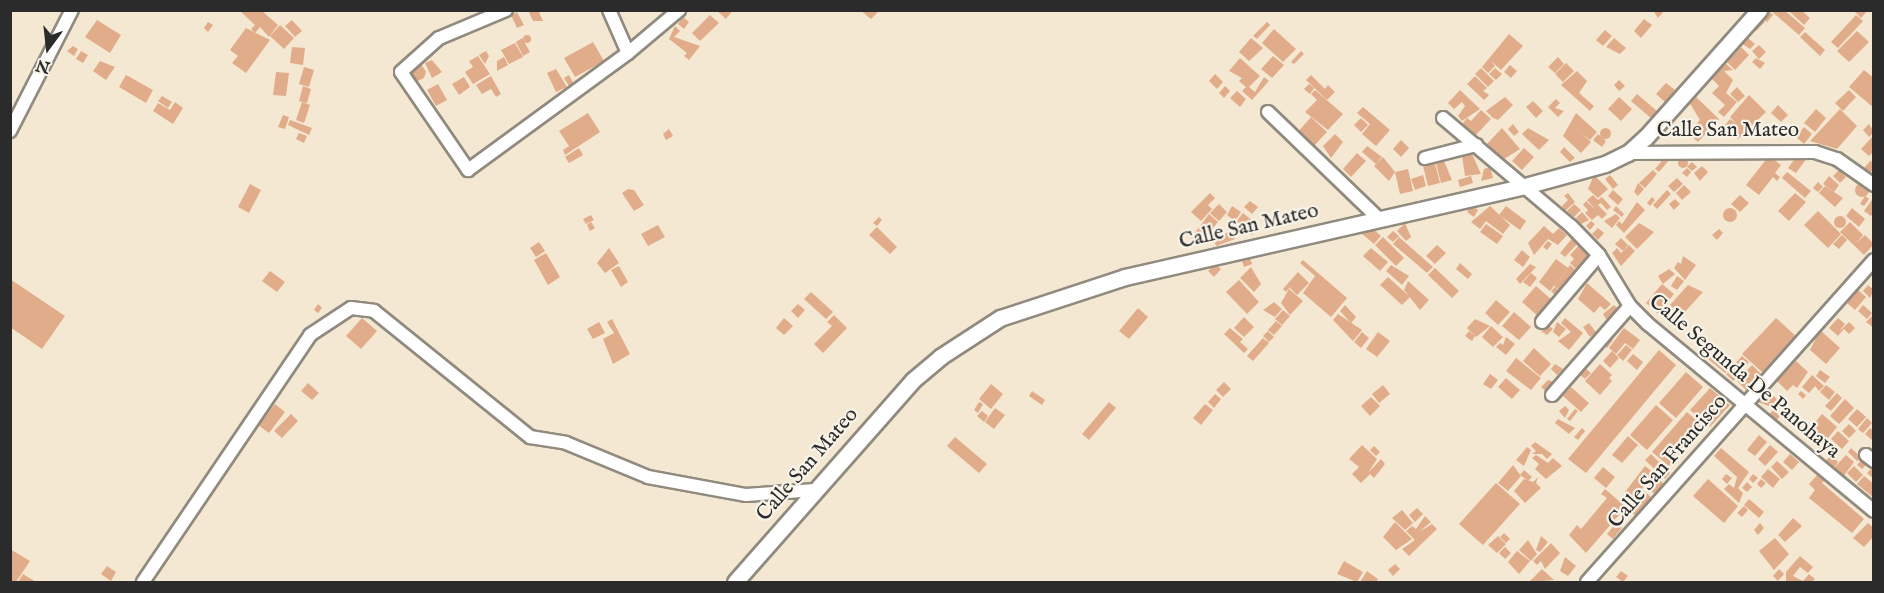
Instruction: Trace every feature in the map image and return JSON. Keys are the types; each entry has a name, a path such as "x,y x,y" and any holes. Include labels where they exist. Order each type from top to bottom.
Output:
{"street":[{"path":"10,132 72,10"},
{"path":"506,10 439,38 401,72 468,170 627,53 679,10"},
{"path":"609,10 627,53"},
{"path":"1628,153 1759,10"},
{"path":"1268,112 1378,218"},
{"name":"Calle Segunda De Panohaya","path":"1443,118 1525,186 1599,255 1630,306 1874,511"},
{"path":"1425,158 1476,145"},
{"name":"Calle San Mateo","path":"735,582 913,380 940,357 1000,318 1125,277 1525,186 1605,164 1628,153 1815,152 1837,159 1874,185"},
{"path":"1542,322 1599,255"},
{"name":"Calle San Francisco","path":"1587,582 1874,260"},
{"path":"1552,394 1630,306"},
{"path":"142,582 310,335 351,308 374,311 530,437 566,443 648,477 746,495 814,490"}],"building":[{"path":"239,10 261,10 278,25 269,37 260,27 255,33 251,29 255,25"},
{"path":"528,10 538,10 543,21 533,21"},
{"path":"716,10 733,10 726,19"},
{"path":"860,10 876,10 878,12 871,19"},
{"path":"1653,10 1665,10 1658,18"},
{"path":"1770,10 1784,10 1805,28 1799,35"},
{"path":"1788,10 1801,10 1810,18 1804,25"},
{"path":"1853,10 1868,10 1861,18"},
{"path":"1769,11 1773,15 1767,22 1763,19"},
{"path":"517,12 524,25 517,28 511,15"},
{"path":"710,15 719,23 700,41 692,33"},
{"path":"1856,15 1863,21 1838,48 1831,42"},
{"path":"683,17 689,22 684,29 678,24"},
{"path":"1644,19 1652,25 1641,38 1634,31"},
{"path":"1762,19 1765,22 1756,31 1754,28"},
{"path":"97,20 121,35 110,53 85,37"},
{"path":"292,20 302,31 295,37 285,26"},
{"path":"208,22 213,25 208,32 204,28"},
{"path":"1267,22 1270,25 1257,39 1253,36"},
{"path":"280,25 294,38 284,49 270,36"},
{"path":"675,26 680,31 674,37 700,46 689,60 684,56 687,53 669,39"},
{"path":"246,28 270,40 246,73 232,63 238,56 230,50"},
{"path":"1274,29 1296,49 1283,62 1262,43"},
{"path":"1605,30 1612,36 1603,46 1596,40"},
{"path":"1857,31 1869,42 1849,62 1837,51"},
{"path":"1805,32 1825,50 1820,56 1800,37"},
{"path":"1509,34 1523,46 1501,70 1491,61 1495,66 1488,73 1482,67"},
{"path":"527,35 531,39 527,43 523,39"},
{"path":"1747,37 1755,44 1750,49 1741,43"},
{"path":"522,38 530,52 523,56 516,42"},
{"path":"1251,38 1263,48 1249,61 1239,52"},
{"path":"1614,38 1626,48 1620,54 1606,47"},
{"path":"593,42 604,61 575,77 564,58"},
{"path":"515,43 523,57 509,64 501,50"},
{"path":"1759,45 1766,52 1759,59 1752,51"},
{"path":"73,46 78,49 74,56 67,51"},
{"path":"292,47 305,48 303,65 290,63"},
{"path":"1741,47 1749,55 1735,70 1727,62"},
{"path":"81,51 88,55 83,63 76,59"},
{"path":"486,51 489,56 485,64 479,55"},
{"path":"1301,51 1304,54 1294,64 1291,62"},
{"path":"478,56 490,74 473,84 465,72 473,67 469,61"},
{"path":"1273,56 1284,65 1272,78 1261,69"},
{"path":"504,57 508,65 497,71 497,61"},
{"path":"1558,57 1564,64 1555,73 1548,67"},
{"path":"1240,58 1260,76 1249,87 1255,92 1264,77 1269,81 1252,100 1242,91 1246,87 1239,81 1242,78 1229,71"},
{"path":"1756,58 1765,63 1760,69 1752,62"},
{"path":"432,60 442,72 432,78 425,63"},
{"path":"100,61 115,67 106,80 93,71"},
{"path":"1724,62 1733,70 1724,71 1733,80 1726,93 1737,102 1724,117 1718,112 1725,105 1712,93 1719,86 1710,77"},
{"path":"1566,63 1574,71 1563,82 1555,74"},
{"path":"421,64 426,72 424,78 413,83 412,72"},
{"path":"1510,65 1517,71 1511,78 1504,72"},
{"path":"304,67 314,70 309,87 299,84"},
{"path":"1481,68 1494,81 1488,87 1475,74"},
{"path":"1495,68 1502,74 1496,80 1489,74"},
{"path":"556,69 567,87 556,92 547,73"},
{"path":"1864,70 1874,78 1874,108 1849,87"},
{"path":"1577,71 1587,81 1579,93 1594,106 1590,111 1561,85"},
{"path":"276,72 289,73 286,96 273,95"},
{"path":"1215,74 1223,82 1217,89 1209,81"},
{"path":"126,75 153,90 146,103 119,87"},
{"path":"569,75 574,84 569,86 564,78"},
{"path":"1311,75 1325,89 1328,85 1335,92 1327,100 1306,80"},
{"path":"491,76 501,94 496,97 491,89 482,94 476,85"},
{"path":"1475,76 1487,88 1483,91 1489,95 1484,100 1467,84"},
{"path":"464,77 470,87 459,95 452,84"},
{"path":"1619,80 1625,86 1619,91 1614,85"},
{"path":"1666,83 1675,90 1665,102 1656,94"},
{"path":"438,84 447,100 436,106 427,90"},
{"path":"1309,84 1314,88 1310,94 1304,89"},
{"path":"303,86 311,89 307,103 299,101"},
{"path":"1225,86 1230,91 1224,98 1219,93"},
{"path":"1737,87 1745,96 1738,102 1730,94"},
{"path":"1315,90 1343,114 1328,130 1305,112 1317,100 1311,94"},
{"path":"1460,90 1480,109 1462,121 1458,116 1465,106 1462,102 1454,109 1448,103"},
{"path":"1849,90 1856,97 1843,111 1835,103"},
{"path":"1237,91 1246,99 1240,107 1230,98"},
{"path":"1637,94 1657,111 1651,118 1631,101"},
{"path":"1749,95 1766,112 1738,139 1725,125 1730,119 1736,123 1730,117"},
{"path":"162,96 172,102 168,108 158,101"},
{"path":"1695,96 1719,119 1698,142 1688,133 1700,120 1689,102"},
{"path":"1505,97 1513,105 1498,120 1493,118 1486,111"},
{"path":"1619,97 1632,109 1621,121 1608,109"},
{"path":"1556,99 1560,103 1555,108 1564,111 1558,117 1548,107"},
{"path":"1533,101 1543,111 1536,118 1526,107"},
{"path":"175,102 183,108 173,124 153,111 158,103 170,110"},
{"path":"302,102 310,105 304,123 296,120"},
{"path":"1778,105 1788,115 1781,122 1771,113"},
{"path":"1363,107 1390,130 1376,146 1362,134 1370,124 1357,113"},
{"path":"1816,109 1826,118 1815,132 1804,123"},
{"path":"1840,109 1857,126 1837,149 1810,141"},
{"path":"1481,110 1491,119 1473,138 1463,123 1467,118 1471,121"},
{"path":"588,113 600,132 565,155 563,150 569,146 559,131"},
{"path":"1576,113 1597,132 1590,140 1581,133 1591,142 1581,153 1563,136"},
{"path":"283,115 289,117 285,129 278,127"},
{"path":"1311,117 1327,132 1313,147 1297,133"},
{"path":"1361,118 1368,125 1361,132 1354,125"},
{"path":"290,120 312,128 309,135 288,125"},
{"path":"1513,124 1519,132 1514,136 1508,129"},
{"path":"1869,124 1874,132 1869,137 1863,130"},
{"path":"1605,127 1611,133 1605,139 1599,133"},
{"path":"1804,127 1812,134 1804,144 1796,137"},
{"path":"1502,128 1520,149 1504,159 1486,145"},
{"path":"1528,128 1549,140 1539,150 1522,134"},
{"path":"669,129 673,136 666,140 663,134"},
{"path":"299,133 307,136 304,143 296,139"},
{"path":"1335,134 1343,142 1331,158 1323,146"},
{"path":"1598,134 1606,141 1602,147 1593,140"},
{"path":"1872,137 1874,151 1869,156 1861,149"},
{"path":"1401,140 1409,148 1401,157 1393,149"},
{"path":"1367,146 1382,157 1376,164 1362,152"},
{"path":"1564,147 1575,158 1570,162 1560,152"},
{"path":"579,148 583,155 569,163 565,157"},
{"path":"1524,148 1534,157 1522,170 1512,161"},
{"path":"1357,153 1366,161 1351,177 1343,169"},
{"path":"1799,153 1807,158 1796,173 1788,168"},
{"path":"1472,154 1481,174 1465,176 1462,156"},
{"path":"1666,156 1670,159 1659,172 1655,169"},
{"path":"1769,156 1781,165 1775,173 1780,177 1777,181 1773,177 1759,195 1746,185"},
{"path":"1383,157 1395,172 1389,181 1374,166"},
{"path":"1683,158 1688,163 1683,168 1678,163"},
{"path":"1871,160 1874,169 1869,174 1864,168"},
{"path":"1444,161 1452,180 1441,183 1436,163"},
{"path":"1692,162 1697,167 1692,171 1687,167"},
{"path":"1435,163 1440,183 1428,186 1423,166"},
{"path":"1702,166 1708,172 1700,181 1694,173"},
{"path":"1490,167 1493,178 1481,181 1484,169"},
{"path":"1687,168 1691,172 1687,177 1682,173"},
{"path":"1408,169 1413,191 1400,194 1395,172"},
{"path":"1653,170 1657,174 1645,188 1639,183"},
{"path":"1839,170 1846,177 1840,183 1833,176"},
{"path":"1787,172 1811,191 1805,198 1782,178"},
{"path":"1423,175 1426,186 1415,190 1411,179"},
{"path":"1594,175 1608,189 1598,198 1588,189"},
{"path":"1610,175 1618,185 1613,189 1605,179"},
{"path":"1471,176 1473,183 1460,187 1458,180"},
{"path":"1829,176 1839,185 1834,192 1823,184"},
{"path":"1677,178 1683,184 1674,192 1668,186"},
{"path":"1818,182 1823,187 1818,192 1813,188"},
{"path":"1638,183 1644,189 1638,196 1634,192"},
{"path":"1859,183 1865,183 1869,190 1865,197 1859,197 1855,193 1855,187"},
{"path":"250,184 261,190 249,213 238,207"},
{"path":"1684,185 1691,192 1682,200 1676,193"},
{"path":"1825,186 1843,198 1835,207 1819,193"},
{"path":"628,189 634,190 644,205 634,211 622,193"},
{"path":"1613,190 1623,199 1618,205 1608,196"},
{"path":"1667,190 1671,194 1657,209 1653,205"},
{"path":"1210,193 1215,198 1208,205 1212,209 1201,221 1191,212"},
{"path":"1568,193 1575,202 1565,211 1562,206 1568,200 1564,196"},
{"path":"1795,193 1806,202 1789,221 1778,211"},
{"path":"1593,195 1598,200 1602,197 1611,207 1607,210 1601,203 1598,205 1607,214 1602,219 1598,215 1592,220 1585,213 1588,210 1583,205 1586,201 1596,210 1587,200"},
{"path":"1740,195 1749,203 1740,212 1731,204"},
{"path":"1865,196 1869,199 1864,206 1860,204"},
{"path":"1652,197 1655,200 1650,206 1647,203"},
{"path":"1874,197 1874,213 1871,216 1864,211"},
{"path":"1675,199 1680,204 1674,210 1669,204"},
{"path":"1250,201 1258,207 1252,214 1244,207"},
{"path":"1637,202 1645,210 1624,233 1616,225 1619,221 1622,224"},
{"path":"1219,204 1227,212 1219,221 1210,213"},
{"path":"1574,204 1581,210 1574,217 1567,211"},
{"path":"1471,205 1478,210 1474,217 1467,212"},
{"path":"1232,206 1241,212 1235,221 1227,215"},
{"path":"1490,206 1510,225 1503,234 1486,221 1480,229 1471,222"},
{"path":"1506,206 1526,221 1520,230 1499,215"},
{"path":"1616,206 1624,214 1622,217 1613,210"},
{"path":"1727,208 1733,208 1737,215 1733,222 1727,222 1723,218 1723,212"},
{"path":"1852,208 1865,219 1859,227 1846,216"},
{"path":"1818,211 1841,234 1828,248 1804,225"},
{"path":"1582,212 1589,220 1581,224 1576,218"},
{"path":"1243,213 1259,226 1252,235 1236,222"},
{"path":"1209,214 1218,222 1199,244 1191,238"},
{"path":"1616,214 1620,218 1612,228 1604,221"},
{"path":"591,215 594,220 586,224 583,219"},
{"path":"1842,216 1846,222 1842,228 1838,228 1834,220"},
{"path":"879,217 882,220 877,226 873,223"},
{"path":"1591,221 1595,224 1590,230 1586,226"},
{"path":"591,222 595,228 590,231 587,225"},
{"path":"1850,222 1863,235 1856,243 1865,235 1874,244 1864,255 1840,232"},
{"path":"1405,223 1411,237 1406,241 1397,231"},
{"path":"1639,223 1654,232 1637,249 1625,237"},
{"path":"1486,224 1503,236 1497,244 1480,232"},
{"path":"658,225 665,237 648,246 641,234"},
{"path":"1544,226 1553,234 1559,228 1567,235 1558,245 1548,239 1534,255 1528,243"},
{"path":"877,227 897,247 890,254 869,235"},
{"path":"1372,228 1381,236 1374,244 1360,232"},
{"path":"1598,228 1604,233 1598,240 1592,234"},
{"path":"1719,229 1723,233 1717,240 1712,235"},
{"path":"1231,230 1235,239 1216,246 1214,240"},
{"path":"1393,231 1399,236 1393,242 1387,237"},
{"path":"1842,235 1847,240 1839,249 1833,244"},
{"path":"1574,236 1580,241 1565,257 1560,253"},
{"path":"1383,237 1404,258 1396,266 1375,245"},
{"path":"1399,237 1433,267 1427,273 1393,244"},
{"path":"1621,238 1628,245 1623,251 1615,244"},
{"path":"1548,241 1552,244 1547,250 1543,247"},
{"path":"539,242 545,251 536,257 530,248"},
{"path":"1580,244 1593,257 1579,272 1570,263 1574,259 1570,255"},
{"path":"1437,245 1446,253 1435,264 1426,256"},
{"path":"1629,245 1635,251 1621,266 1612,253 1617,248 1621,253"},
{"path":"609,248 619,263 605,273 597,263"},
{"path":"1371,248 1388,262 1380,271 1363,256"},
{"path":"1522,250 1530,257 1523,267 1514,260"},
{"path":"1248,252 1252,264 1244,267 1240,255"},
{"path":"546,253 560,277 548,285 534,260"},
{"path":"1683,256 1696,265 1685,280 1674,268 1678,262 1681,264"},
{"path":"1556,259 1568,268 1550,291 1539,282"},
{"path":"1303,260 1347,298 1331,317 1303,293 1315,276 1300,263"},
{"path":"1460,263 1472,274 1468,279 1456,269"},
{"path":"1215,264 1221,269 1214,277 1208,271"},
{"path":"1530,264 1536,267 1520,284 1516,279"},
{"path":"1391,265 1409,276 1402,285 1386,271"},
{"path":"1570,265 1579,273 1562,292 1554,286"},
{"path":"619,266 628,282 621,287 611,270"},
{"path":"1251,267 1261,284 1254,292 1240,278"},
{"path":"1435,268 1459,291 1452,298 1428,275"},
{"path":"1669,269 1675,274 1663,284 1658,276"},
{"path":"270,271 285,282 277,292 262,281"},
{"path":"1298,272 1309,283 1297,295 1290,288 1292,285 1286,292 1283,289"},
{"path":"1531,273 1537,278 1530,287 1523,282"},
{"path":"1677,276 1684,281 1677,290 1671,286"},
{"path":"1388,277 1410,297 1402,305 1380,285"},
{"path":"10,279 65,316 42,349 10,327"},
{"path":"1239,280 1259,302 1247,314 1226,292"},
{"path":"1408,281 1429,300 1420,310 1404,290"},
{"path":"1587,283 1611,304 1605,310 1600,306 1594,313 1578,299"},
{"path":"1662,284 1674,294 1658,314 1646,303"},
{"path":"1688,285 1703,292 1682,315 1670,305"},
{"path":"1868,285 1874,290 1870,298 1863,291"},
{"path":"1536,286 1553,301 1540,318 1522,302"},
{"path":"1555,287 1561,293 1557,297 1551,291"},
{"path":"1289,289 1303,301 1290,315 1281,303"},
{"path":"1858,290 1866,297 1855,310 1847,303"},
{"path":"811,292 833,312 826,319 804,299"},
{"path":"1496,300 1510,312 1498,325 1485,313"},
{"path":"1274,302 1282,309 1275,317 1263,310"},
{"path":"318,304 322,308 318,313 314,310"},
{"path":"798,304 805,310 798,318 791,311"},
{"path":"1345,305 1356,317 1351,323 1340,311"},
{"path":"1614,305 1617,308 1607,321 1603,314"},
{"path":"1863,305 1872,313 1867,319 1858,311"},
{"path":"1138,308 1148,317 1129,339 1119,331"},
{"path":"1283,310 1290,316 1282,325 1275,319"},
{"path":"1514,312 1531,327 1519,340 1502,326"},
{"path":"1338,314 1362,330 1353,341 1333,320"},
{"path":"1874,314 1874,328 1866,322"},
{"path":"834,315 847,328 823,353 814,344 832,326 827,322"},
{"path":"1244,317 1254,327 1244,337 1234,328"},
{"path":"362,318 377,331 361,349 346,336"},
{"path":"784,318 793,326 784,335 776,328"},
{"path":"1565,318 1583,333 1569,350 1558,341 1571,332 1561,323"},
{"path":"1776,318 1797,337 1763,373 1742,354"},
{"path":"1838,318 1845,324 1839,332 1849,322 1855,328 1849,334 1844,329 1838,336 1829,328"},
{"path":"612,319 630,354 613,364 603,339 614,333 607,322"},
{"path":"1475,319 1490,326 1476,337 1467,328"},
{"path":"1276,321 1282,326 1274,335 1268,330"},
{"path":"599,322 605,333 593,339 587,329"},
{"path":"1557,322 1566,329 1559,337 1553,332"},
{"path":"1589,323 1596,332 1590,337 1583,327"},
{"path":"1547,324 1553,329 1547,335 1541,331"},
{"path":"1491,326 1503,337 1493,347 1482,337"},
{"path":"1230,328 1243,339 1240,342 1248,349 1244,353 1224,334"},
{"path":"1624,328 1640,340 1633,349 1625,343 1616,354 1609,348"},
{"path":"1820,330 1840,348 1826,364 1810,350"},
{"path":"1268,331 1274,337 1269,342 1263,336"},
{"path":"1469,331 1475,336 1472,341 1465,336"},
{"path":"1362,332 1369,338 1361,348 1354,342"},
{"path":"1378,332 1390,341 1377,357 1366,349"},
{"path":"1506,337 1515,344 1506,355 1496,347 1500,343 1503,345"},
{"path":"1609,337 1613,340 1607,348 1603,345"},
{"path":"1263,338 1269,343 1253,361 1247,356"},
{"path":"1626,345 1632,350 1623,361 1617,355"},
{"path":"1534,348 1551,364 1540,376 1523,361"},
{"path":"1659,350 1676,365 1586,473 1568,459"},
{"path":"1612,351 1619,358 1610,368 1603,361"},
{"path":"1713,352 1731,368 1742,356 1749,362 1736,376 1729,369 1725,373 1707,358"},
{"path":"1633,354 1643,362 1637,370 1627,361"},
{"path":"1516,358 1541,378 1531,390 1506,371"},
{"path":"1796,361 1808,372 1797,388 1793,385 1787,391 1777,381"},
{"path":"1555,364 1563,369 1557,375 1551,369"},
{"path":"1600,364 1612,375 1609,378 1612,381 1600,395 1585,381"},
{"path":"1752,365 1762,375 1747,391 1737,381"},
{"path":"1585,368 1591,373 1585,379 1580,375"},
{"path":"1820,370 1830,377 1825,383 1816,376"},
{"path":"1730,371 1736,378 1733,381 1726,374"},
{"path":"1686,372 1703,387 1676,418 1659,403"},
{"path":"1490,374 1498,380 1491,389 1483,384"},
{"path":"1812,375 1824,386 1819,391 1815,386 1809,393 1802,387"},
{"path":"1506,378 1520,390 1512,399 1498,387"},
{"path":"1548,380 1558,383 1548,393 1541,387"},
{"path":"1224,382 1231,389 1223,397 1216,390"},
{"path":"308,383 319,393 312,400 301,391"},
{"path":"991,384 1003,394 991,409 979,399"},
{"path":"1383,385 1390,394 1379,403 1372,394"},
{"path":"1826,385 1835,392 1829,400 1820,392"},
{"path":"1571,387 1589,403 1581,412 1563,396"},
{"path":"1710,388 1730,405 1710,427 1690,410"},
{"path":"1032,391 1045,400 1042,405 1029,396"},
{"path":"1768,391 1778,400 1771,407 1758,402"},
{"path":"1801,391 1806,395 1803,399 1798,394"},
{"path":"1837,393 1842,398 1831,411 1825,406"},
{"path":"1215,394 1221,399 1214,408 1208,402"},
{"path":"1371,397 1380,406 1370,416 1361,406"},
{"path":"1845,399 1854,408 1839,424 1830,416"},
{"path":"979,402 983,404 978,413 974,410"},
{"path":"1109,402 1116,408 1089,440 1082,434"},
{"path":"275,404 285,412 269,433 258,425"},
{"path":"1205,404 1213,410 1201,425 1193,418"},
{"path":"1656,405 1673,420 1647,450 1630,435"},
{"path":"1565,406 1569,410 1565,418 1559,411"},
{"path":"995,408 1005,415 994,429 985,422"},
{"path":"1575,409 1578,411 1570,421 1567,419"},
{"path":"1857,409 1866,417 1857,427 1848,419"},
{"path":"1773,410 1780,416 1776,421 1769,415"},
{"path":"982,411 988,416 984,422 977,416"},
{"path":"1687,412 1704,427 1669,466 1652,452"},
{"path":"291,414 298,421 282,438 274,431"},
{"path":"1822,414 1837,427 1819,449 1804,436"},
{"path":"1867,418 1872,423 1863,433 1858,429"},
{"path":"1558,419 1575,428 1569,434 1555,423"},
{"path":"1849,424 1856,431 1849,438 1842,431"},
{"path":"1582,428 1585,431 1578,440 1574,437"},
{"path":"1870,428 1874,431 1872,440 1865,434"},
{"path":"1838,431 1849,441 1842,449 1831,439"},
{"path":"1759,435 1767,442 1755,456 1747,450"},
{"path":"1628,436 1638,445 1622,463 1612,455"},
{"path":"955,437 987,464 979,473 947,446"},
{"path":"1535,442 1552,454 1547,459 1542,454 1532,454 1536,451 1531,446"},
{"path":"1362,445 1377,459 1368,473 1381,459 1385,464 1374,478 1370,474 1361,483 1352,474 1359,467 1349,459"},
{"path":"1770,445 1778,452 1765,466 1758,459"},
{"path":"1374,446 1380,452 1376,456 1370,450"},
{"path":"1527,447 1531,450 1524,466 1516,460"},
{"path":"1721,448 1749,472 1738,488 1743,493 1739,503 1724,489 1729,484 1734,488 1737,477 1714,456"},
{"path":"1851,448 1861,457 1857,461 1848,452"},
{"path":"1651,454 1670,473 1665,479 1645,460"},
{"path":"1790,454 1799,462 1792,470 1783,462"},
{"path":"1536,455 1548,463 1553,458 1562,466 1546,479 1535,469 1539,464 1532,458"},
{"path":"1831,455 1838,462 1834,468 1846,455 1854,462 1840,481 1824,463"},
{"path":"1864,457 1869,462 1862,469 1857,465"},
{"path":"1777,461 1789,472 1782,479 1771,467"},
{"path":"1513,465 1521,476 1508,491 1498,483"},
{"path":"1645,466 1654,473 1634,499 1625,492"},
{"path":"1854,466 1863,475 1856,482 1847,473"},
{"path":"1874,466 1874,479 1867,473"},
{"path":"1603,467 1615,477 1606,488 1594,478"},
{"path":"1768,469 1780,479 1773,488 1761,477"},
{"path":"1524,470 1532,477 1528,481 1520,475"},
{"path":"1819,473 1826,479 1822,483 1864,519 1852,533 1809,498 1815,490 1809,484"},
{"path":"1726,474 1732,478 1727,484 1722,479"},
{"path":"1753,474 1758,478 1753,483 1749,479"},
{"path":"1654,475 1664,484 1656,495 1645,486"},
{"path":"1864,476 1874,484 1874,498 1857,484"},
{"path":"1538,477 1536,483 1541,488 1525,503 1514,491 1524,479 1533,482"},
{"path":"1708,479 1738,506 1724,523 1693,496"},
{"path":"1761,479 1766,483 1761,488 1757,484"},
{"path":"1747,482 1752,487 1747,492 1742,488"},
{"path":"1496,483 1520,504 1483,545 1459,524"},
{"path":"1605,489 1626,507 1586,553 1569,535 1577,525 1581,529 1607,498 1601,494"},
{"path":"1644,491 1653,499 1636,516 1627,509"},
{"path":"1749,499 1764,512 1759,518 1744,505"},
{"path":"1744,506 1748,510 1742,517 1737,513"},
{"path":"1417,508 1423,514 1415,522 1409,515"},
{"path":"1402,510 1413,523 1405,530 1392,518"},
{"path":"1425,516 1431,522 1419,532 1432,524 1437,529 1409,556 1402,549 1415,540 1406,531 1412,526 1416,529"},
{"path":"1793,518 1802,526 1785,542 1778,535"},
{"path":"1395,522 1412,539 1396,550 1383,537"},
{"path":"1616,523 1622,528 1613,539 1607,534"},
{"path":"1760,523 1764,528 1758,535 1754,530"},
{"path":"1868,523 1874,528 1874,536 1864,547 1853,538"},
{"path":"1504,533 1510,539 1506,543 1500,537"},
{"path":"1498,536 1506,544 1497,553 1488,545"},
{"path":"1541,536 1548,542 1540,552 1536,550"},
{"path":"1775,538 1789,554 1774,570 1759,551"},
{"path":"1528,540 1537,554 1531,561 1519,550"},
{"path":"1551,543 1560,553 1545,569 1541,561 1537,565 1533,561"},
{"path":"1505,547 1511,553 1505,559 1499,553"},
{"path":"10,549 30,561 16,582 10,582"},
{"path":"1517,551 1530,561 1519,574 1508,562"},
{"path":"1800,556 1813,567 1808,573 1800,567 1793,576 1803,581 1809,574 1815,579 1812,582 1786,582 1786,572"},
{"path":"1565,557 1576,566 1568,576 1560,571"},
{"path":"1344,561 1363,572 1357,582 1337,574"},
{"path":"1395,564 1400,569 1393,576 1388,570"},
{"path":"107,566 116,572 111,581 101,574"},
{"path":"1542,569 1554,580 1529,582"},
{"path":"1779,569 1784,574 1778,581 1773,576"},
{"path":"1367,571 1378,579 1376,582 1360,582"},
{"path":"1621,571 1628,576 1623,582 1616,577"},
{"path":"23,574 36,582 18,582"}]}
